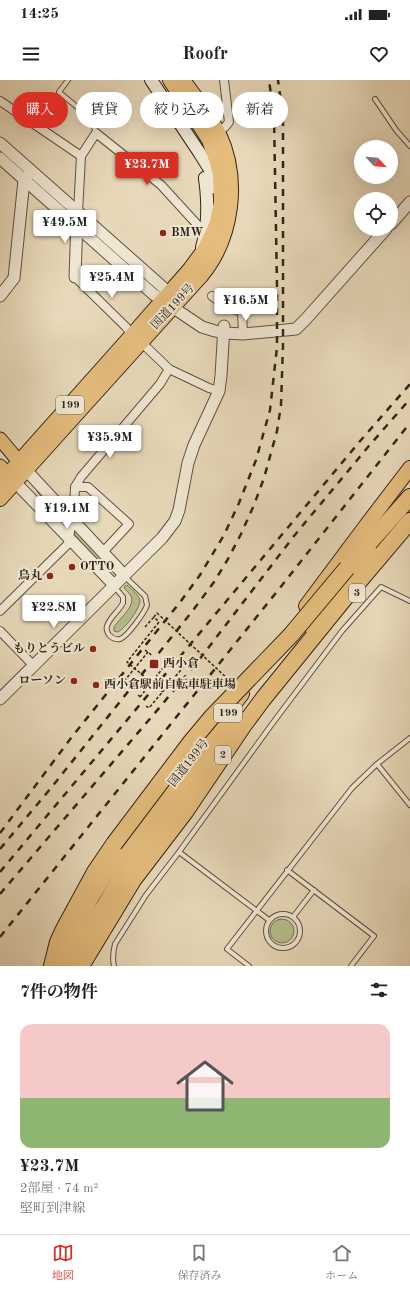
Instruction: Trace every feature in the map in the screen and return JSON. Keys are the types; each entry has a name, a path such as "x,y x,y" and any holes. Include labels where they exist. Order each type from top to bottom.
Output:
{"highway":[{"name":"国道199号","path":"170,80 226,155 230,191 228,222 223,239 213,259 201,276 170,301"},
{"name":"国道199号","path":"0,499 6,476 22,466 170,301 209,241 217,222 221,202 218,162 213,136 183,80"},
{"path":"229,173 226,183 221,187 229,214"},
{"name":"国道199号","path":"58,966 92,897 128,844 218,726 363,529 409,472"},
{"path":"52,966 58,942 64,928 95,872 114,844 191,742 227,701 282,645 347,568 410,497"},
{"name":"国道199号","path":"73,966 110,893 135,856 410,502"},
{"name":"2","path":"82,966 122,897 146,862 185,812 243,726 369,568 410,521"},
{"name":"3","path":"303,650 410,535"}],"main road":[{"path":"151,80 186,132 221,187 213,188 208,185 197,154 186,132"},
{"path":"198,259 203,244 208,205 205,178"},
{"path":"0,439 22,466"}],"street":[{"path":"213,136 229,122 224,80"},
{"path":"0,101 81,156"},
{"path":"205,233 161,184 96,133 81,156 75,277 126,327 136,339 169,369 209,388 219,391"},
{"path":"0,143 78,212 170,301"},
{"path":"0,158 77,226 170,301 204,321 224,329 243,331 296,329 380,236"},
{"path":"0,296 14,278 24,180 32,171"},
{"path":"398,216 410,202"},
{"path":"212,296 224,305 242,312 243,331"},
{"path":"0,699 162,538 174,521 181,505 188,463 194,445 219,391 224,329"},
{"path":"0,611 68,544 74,507 75,487 81,476 160,384 169,369"},
{"path":"22,466 124,575"},
{"path":"6,476 114,585"},
{"path":"75,487 88,487 129,524 103,552"},
{"path":"0,631 33,665"}],"lane":[{"path":"68,80 59,92 95,122 94,127 96,133"},
{"path":"375,99 396,130 410,146"},
{"path":"114,585 123,598 123,603 109,623 107,631 112,637 119,639 127,634 147,605 145,596 124,575"},
{"path":"114,966 113,952 115,944 146,894 179,852 342,631 381,587 410,601"},
{"path":"249,966 227,949 352,788 377,764 410,738"},
{"path":"377,764 410,805"},
{"path":"179,852 269,920"},
{"path":"288,870 374,936 351,966"},
{"path":"293,917 314,890"},
{"path":"279,914 285,914 293,917 299,924 300,935 294,945 289,948 278,948 269,941 266,931 269,920 279,914"}],"path":[{"path":"145,628 157,613 229,680"},
{"path":"154,617 159,622 126,662 163,692"},
{"path":"146,650 153,656"},
{"path":"126,689 120,684 148,652"},
{"path":"140,696 170,659"},
{"path":"146,706 149,708 163,692 185,666 182,664"}],"green space":[{"path":"38,491 65,520 63,520"},
{"path":"76,531 109,566 108,568 105,568 87,549 75,535 74,533"},
{"path":"127,585 138,596 140,603 128,623 124,628 117,632 114,631 114,627 129,608 132,600 131,596 124,588"},
{"path":"277,919 287,919 294,926 294,936 287,943 277,943 270,936 270,926"}],"railway":[{"path":"0,833 71,738 181,601 200,575 224,535 239,503 256,460 270,410 277,347 274,117 269,80"},
{"path":"0,849 51,788 214,582 241,534 264,478 277,431 281,405 283,345 283,117 278,80"},
{"path":"0,872 361,440 410,384"},
{"path":"0,894 160,707 202,656 294,536 410,399"},
{"path":"0,937 410,423"}],"place":[{"name":"BMW","path":"163,233"},
{"name":"OTTO","path":"72,567"},
{"name":"鳥丸","path":"50,576"},
{"name":"もりとうビル","path":"93,649"},
{"name":"西小倉","path":"154,664"},
{"name":"ローソン","path":"74,681"},
{"name":"西小倉駅前自転車駐車場","path":"96,685"}]}
